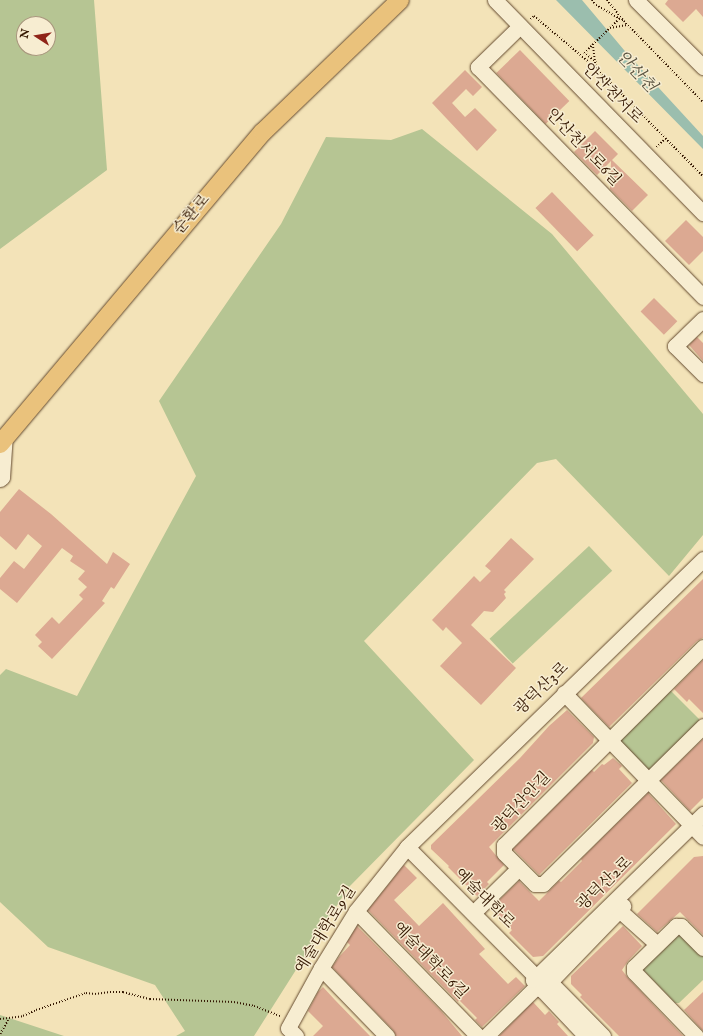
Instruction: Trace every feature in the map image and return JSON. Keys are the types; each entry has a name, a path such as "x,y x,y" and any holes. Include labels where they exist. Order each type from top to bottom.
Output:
{"main road":[{"name":"순환로","path":"3,441 263,132 400,0"}],"street":[{"name":"안산천서로","path":"495,0 703,213"},
{"path":"636,0 701,61"},
{"name":"안산천서로6길","path":"520,26 478,67 703,297"},
{"path":"703,319 675,346 703,374"},
{"path":"0,479 2,477 3,441"},
{"name":"광덕산3로","path":"407,847 703,559"},
{"name":"광덕산안길","path":"703,647 608,739 504,845 504,853 535,884 543,884 703,726"},
{"path":"564,693 647,781 699,830"},
{"name":"광덕산2로","path":"540,981 619,910 699,830 703,814"},
{"name":"광덕산2로","path":"540,981 699,830"},
{"name":"예술대학로9길","path":"293,1020 321,968 356,911 407,847"},
{"name":"예술대학로","path":"407,847 540,981 603,1036"},
{"path":"473,913 519,868"},
{"path":"619,910 657,944"},
{"name":"예술대학로6길","path":"356,911 478,1036"},
{"path":"696,1036 634,972 634,967 676,926 681,926 703,948"},
{"path":"321,968 387,1036"},
{"path":"486,1036 540,981"},
{"name":"예술대학로","path":"540,981 586,1036"},
{"path":"293,1020 288,1028 296,1036"}],"path":[{"path":"592,0 596,5 624,21"},
{"path":"607,0 627,25 703,102"},
{"path":"520,26 534,16 596,68 703,176"},
{"path":"596,63 584,53 619,19"},
{"path":"610,28 627,25"},
{"path":"593,44 596,68"},
{"path":"0,1019 23,1016 86,993 95,994 114,992 150,999 234,1002 256,1007 293,1020"},
{"path":"0,1034 8,1019"}],"green space":[{"path":"0,0 94,0 107,170 0,249"},
{"path":"422,129 552,234 703,414 703,535 669,576 556,459 537,463 364,641 474,760 348,888 254,1036 176,1036 185,1031 155,985 48,947 0,902 0,675 6,669 77,696 196,476 159,401 281,224 326,137 391,140"},
{"path":"589,546 612,571 513,664 490,639"},
{"path":"670,690 699,719 699,722 650,770 647,770 618,741"},
{"path":"676,934 681,934 703,956 703,980 679,1003 675,1003 644,971 644,966"},
{"path":"0,1015 64,1036 0,1036"}],"water":[{"name":"안산천","path":"556,0 582,0 624,50 703,136 703,149"}],"building":[{"path":"668,0 703,0 703,17 696,9 683,22 665,4"},
{"path":"520,50 569,101 546,124 496,73"},
{"path":"465,70 482,87 473,96 466,89 452,103 465,117 475,108 497,130 477,151 432,103"},
{"path":"595,131 618,154 612,160 648,195 632,211 610,189 611,161 597,175 574,152"},
{"path":"552,192 594,235 577,251 535,208"},
{"path":"686,220 703,237 703,251 689,265 665,241"},
{"path":"654,298 677,321 664,335 641,311"},
{"path":"697,337 703,343 703,361 689,345"},
{"path":"19,489 51,514 107,564 113,552 130,564 114,589 111,587 102,601 105,603 52,659 38,646 42,642 35,635 52,617 59,624 83,599 79,595 87,587 78,579 85,571 70,561 73,556 62,548 17,603 0,589 0,578 14,561 24,569 42,546 28,534 16,550 0,536 0,512"},
{"path":"511,538 534,559 504,590 506,592 504,594 506,598 493,612 484,611 471,625 516,668 481,705 440,666 462,643 446,627 443,631 432,620 474,576 480,582 491,571 485,566"},
{"path":"703,579 703,638 697,641 609,727 581,698"},
{"path":"703,660 703,713 689,699 687,702 674,689"},
{"path":"567,710 594,737 593,743 489,847 504,865 487,882 489,884 477,896 431,849 431,845 520,758 549,726"},
{"path":"703,739 703,798 690,811 661,780"},
{"path":"613,758 622,766 619,769 632,783 539,875 513,849 592,770 594,772 602,764 604,765"},
{"path":"648,793 676,824 543,956 533,957 509,933 512,930 490,909 519,881 539,901 559,881 561,882 582,861 581,859"},
{"path":"703,856 703,935 680,912 657,932 637,914 694,857"},
{"path":"404,865 417,878 394,900 419,926 443,903 485,949 479,954 508,984 516,977 525,986 482,1027 475,1020 477,1018 459,1000 458,1002 368,910"},
{"path":"357,926 442,1012 462,1036 396,1036 393,1030 332,967 350,945 347,942"},
{"path":"623,926 642,946 622,970 683,1036 619,1036 580,997 582,995 571,984 571,976"},
{"path":"323,987 370,1036 313,1036 323,1026 308,1011 318,992"},
{"path":"703,992 703,1031 684,1010"},
{"path":"533,1002 545,1015 549,1011 559,1022 557,1024 568,1036 499,1036"}]}
